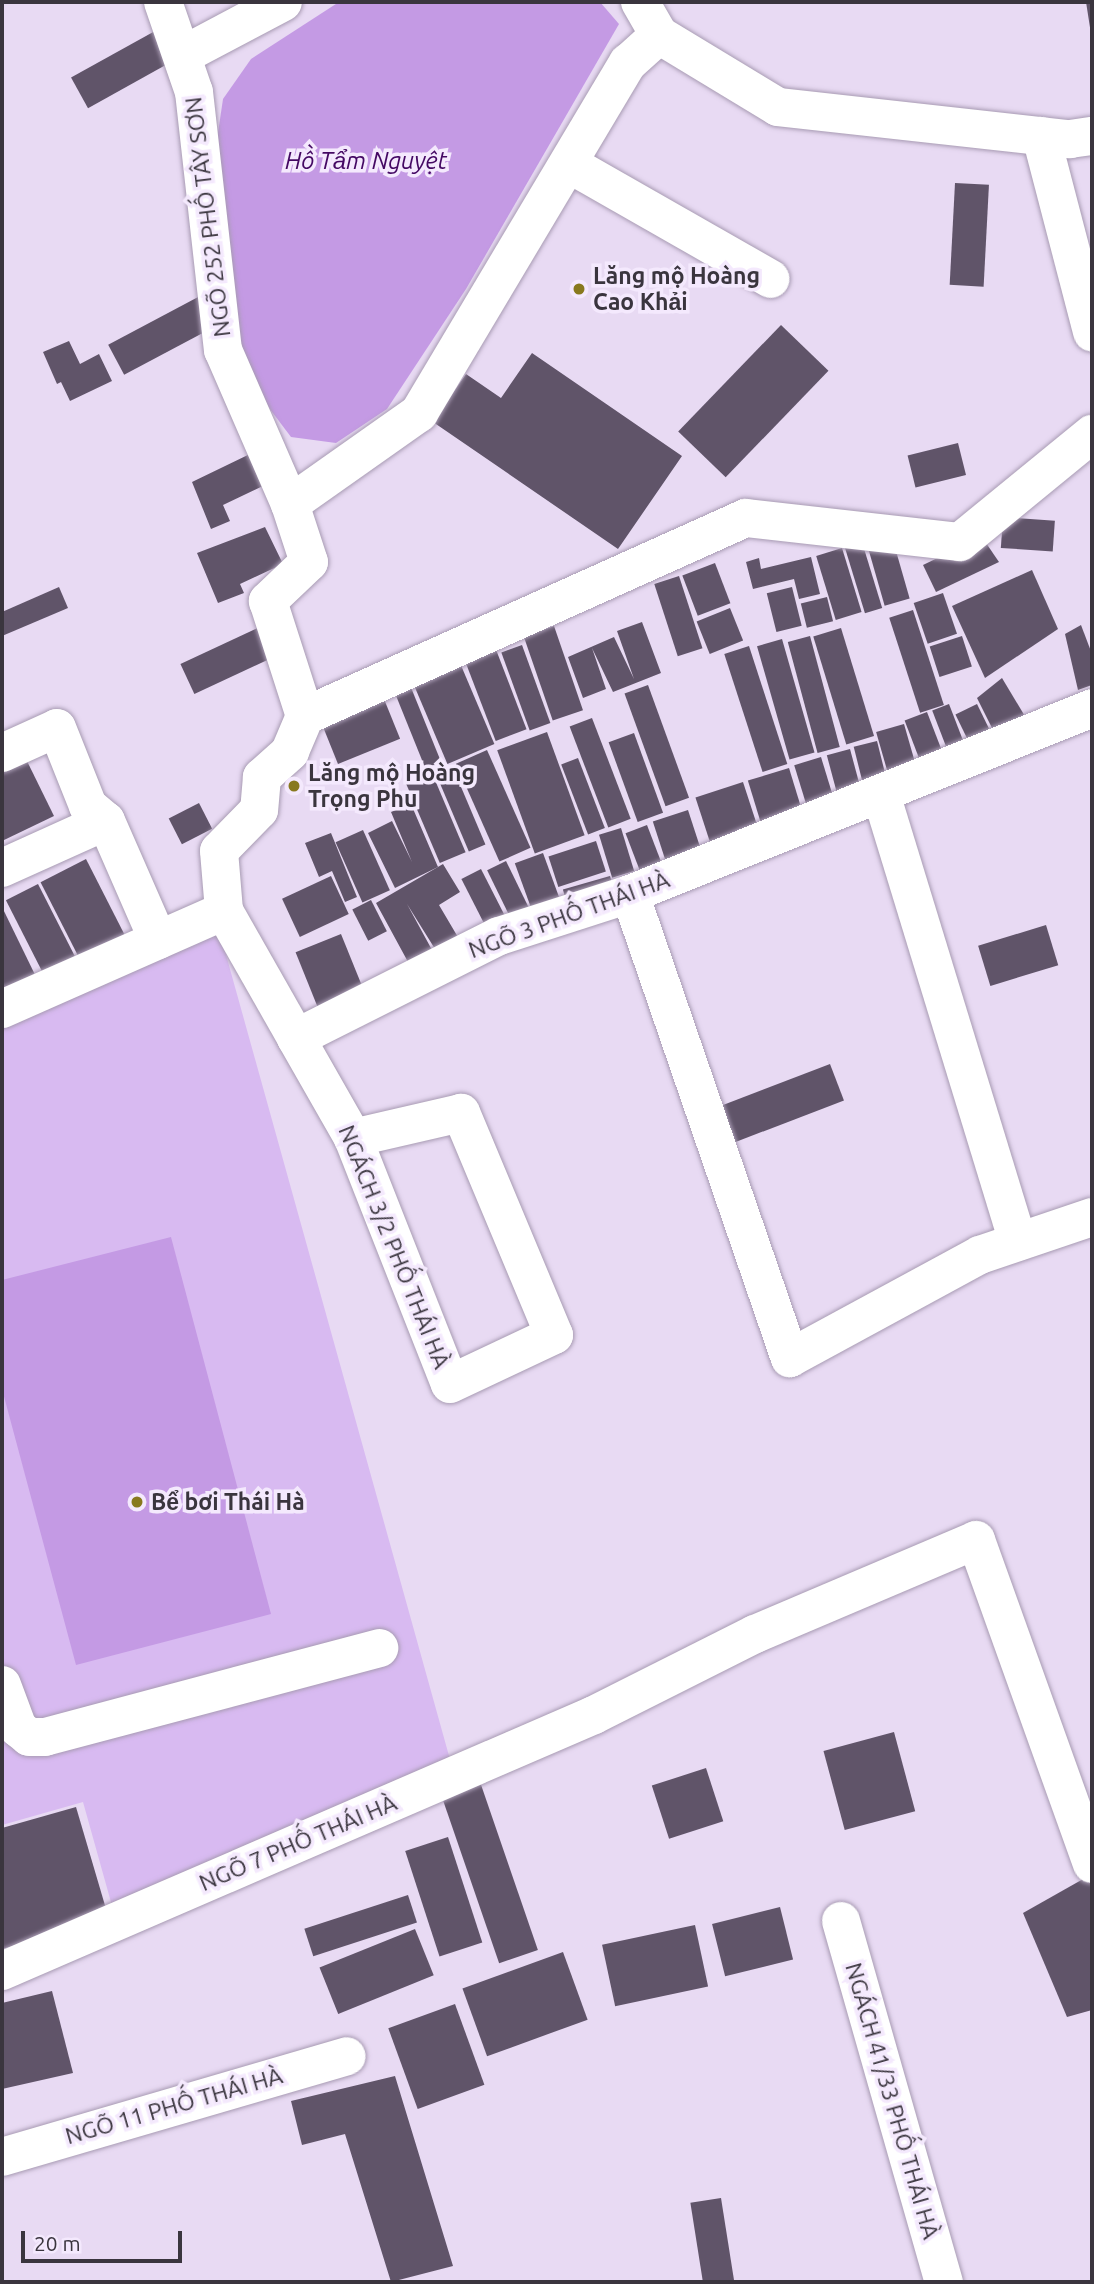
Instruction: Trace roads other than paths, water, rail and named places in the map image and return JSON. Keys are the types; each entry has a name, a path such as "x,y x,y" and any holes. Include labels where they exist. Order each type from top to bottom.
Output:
{"lane":[{"name":"NGÕ 252 PHỐ TÂY SƠN","path":"163,2 194,92 223,350 290,504 309,562 268,601 306,716"},
{"path":"183,55 283,2"},
{"path":"640,2 659,35 778,107 1041,135 1092,135"},
{"path":"290,504 419,413 628,63 659,35"},
{"path":"1041,135 1092,332"},
{"path":"569,164 771,279"},
{"path":"296,1038 224,911 219,851 259,810 262,776 290,752 306,716 746,518 960,542 1092,434"},
{"name":"NGÕ 3 PHỐ THÁI HÀ","path":"296,1038 499,936 630,894 1092,708"},
{"path":"2,753 57,728 88,806 106,821 158,940"},
{"path":"881,794 1018,1241"},
{"path":"2,867 106,821"},
{"path":"630,894 790,1358 980,1255 1092,1217"},
{"path":"2,1009 224,911"},
{"name":"NGÁCH 3/2 PHỐ THÁI HÀ","path":"296,1038 353,1138 450,1384 554,1335 460,1113 353,1138"},
{"name":"NGÕ 7 PHỐ THÁI HÀ","path":"2,1971 594,1714 755,1634 976,1540 1092,1864"},
{"path":"2,1685 18,1728 29,1737 45,1737 380,1648"},
{"name":"NGÁCH 41/33 PHỐ THÁI HÀ","path":"841,1920 944,2282"},
{"name":"NGÕ 11 PHỐ THÁI HÀ","path":"2,2157 347,2056"}],"water":[{"name":"Hồ Tẩm Nguyệt","path":"339,2 600,2 619,24 466,289 387,409 336,443 291,437 251,384 229,291 215,153 223,99 251,59"},
{"name":"Bể bơi Thái Hà","path":"171,1237 271,1614 76,1665 2,1389 2,1280"}],"place":[{"name":"Lăng mộ Hoàng Cao Khải","path":"579,289"},
{"name":"Lăng mộ Hoàng Trọng Phu","path":"294,786"},
{"name":"Bể bơi Thái Hà","path":"137,1502"}]}
